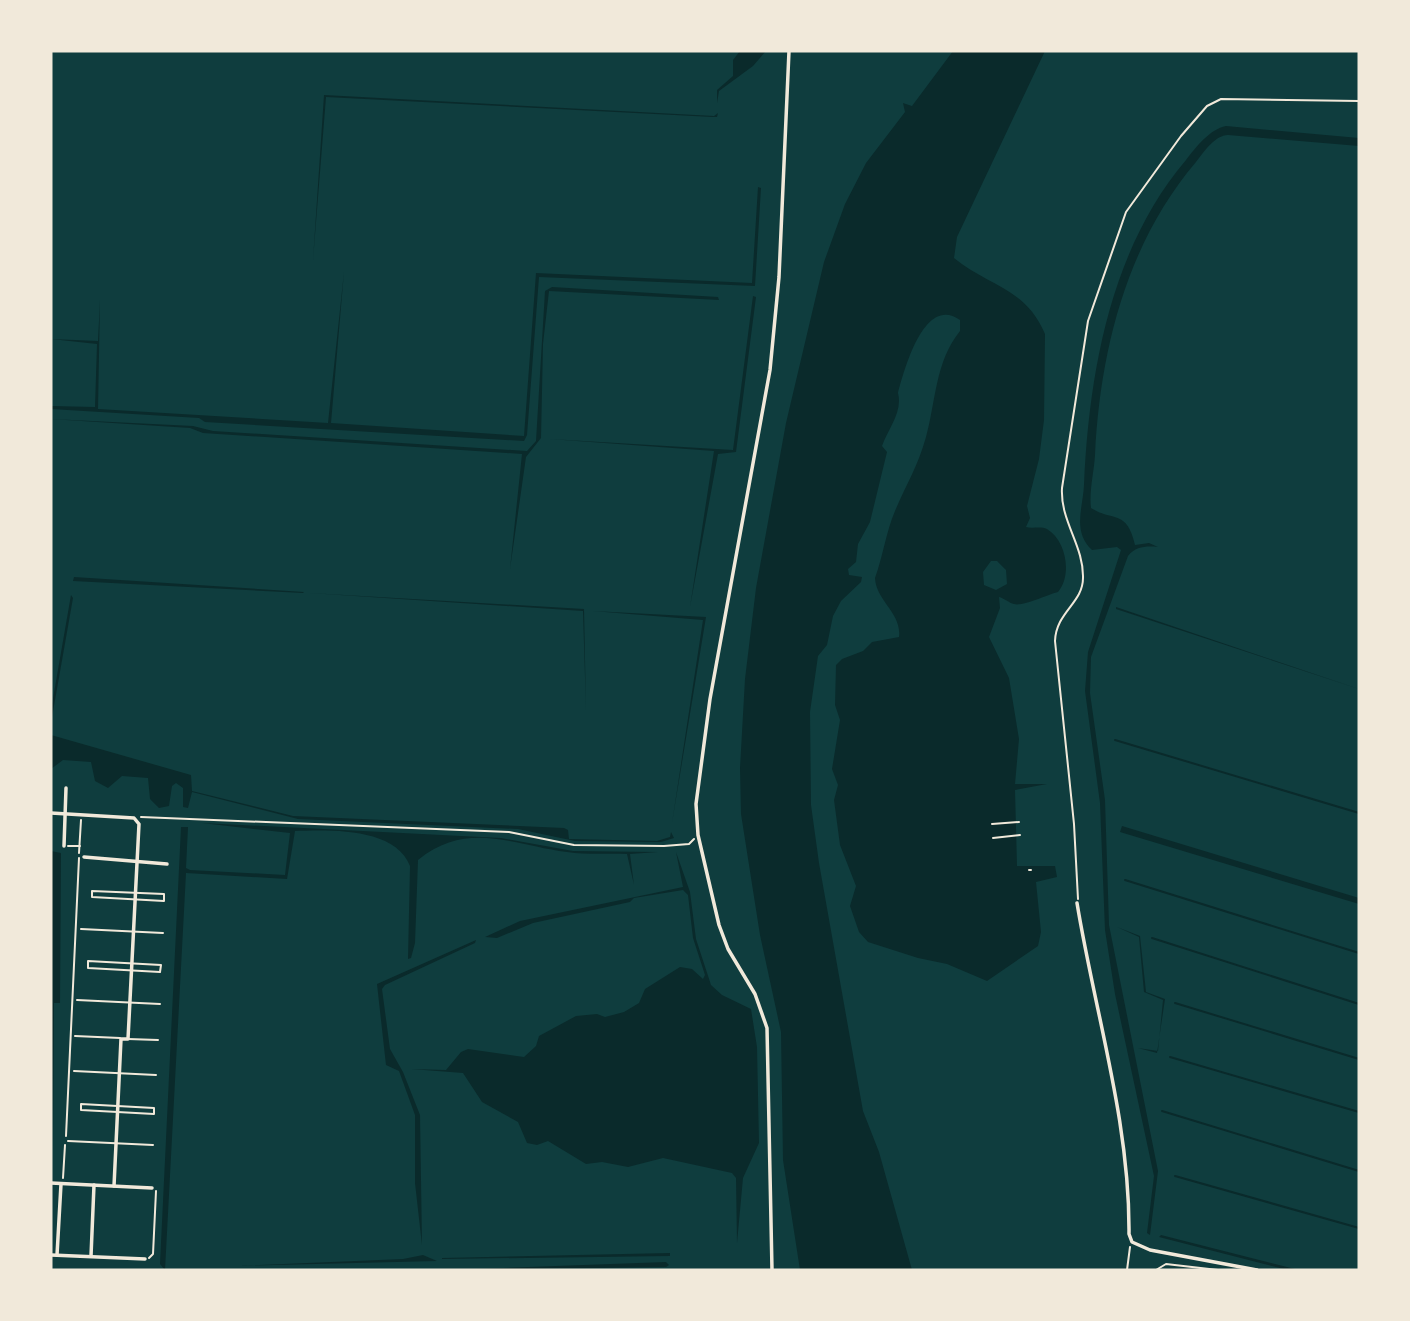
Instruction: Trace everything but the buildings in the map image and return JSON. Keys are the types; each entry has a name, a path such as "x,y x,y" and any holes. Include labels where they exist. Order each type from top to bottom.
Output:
{"street":[{"path":"772,1270 766,1021 755,994 728,949 719,925 698,835 696,804 699,767 770,370 778,287 789,51"},
{"path":"64,846 66,788"},
{"path":"51,814 137,819 138,860 128,1039 121,1039 114,1186"},
{"path":"84,857 167,863"},
{"path":"1077,903 1086,961 1126,1152 1132,1242 1141,1248 1257,1270"},
{"path":"51,1183 154,1188"},
{"path":"57,1255 61,1184"},
{"path":"91,1256 94,1185"},
{"path":"51,1255 145,1259"}],"lane":[{"path":"92,891 136,893 164,894 164,901 92,897 92,891"},
{"path":"81,929 163,933"},
{"path":"88,961 132,964 161,965 160,972 88,968 88,961"},
{"path":"77,1000 160,1004"},
{"path":"75,1036 121,1039"},
{"path":"128,1039 158,1040"},
{"path":"74,1071 156,1075"},
{"path":"81,1104 118,1106 154,1108 154,1114 81,1110 81,1104"},
{"path":"68,1141 153,1145"},
{"path":"1156,1270 1163,1264 1217,1270"},
{"path":"1172,1270 1173,1265"},
{"path":"1230,1270 1233,1266"}],"path":[{"path":"1077,903 1074,824 1055,641 1059,620 1079,595 1083,574 1062,508 1064,470 1085,333 1122,223 1134,200 1181,136 1207,106 1222,99 1359,102"},
{"path":"137,819 144,815 509,832 574,845 670,846 689,844 698,835"},
{"path":"992,824 1019,822"},
{"path":"993,838 1020,835"},
{"path":"64,846 80,846"},
{"path":"145,1259 153,1254 154,1188"},
{"path":"1127,1270 1132,1242"}],"water":[{"path":"740,51 766,51 753,66 719,91 717,103 717,90 733,76 733,60"},
{"path":"953,51 1045,51 957,237 954,258 1017,297 1028,307 1045,334 1044,420 1039,459 1027,506 1030,518 1026,527 1045,528 1054,534 1063,550 1065,577 1058,592 1029,602 1014,604 999,597 1000,608 989,637 1009,678 1019,739 1015,784 1047,784 1015,790 1017,866 1055,866 1057,877 1036,882 1041,932 1038,946 987,981 947,964 868,942 859,932 850,906 856,886 840,845 834,800 838,785 832,769 840,720 835,705 836,665 842,659 863,651 872,642 899,637 897,621 880,594 875,578 892,519 923,447 941,369 960,331 960,320 947,315 936,317 918,338 905,369 898,393 897,414 882,446 887,452 870,522 858,544 856,562 848,569 849,575 862,577 861,582 841,601 833,616 827,645 818,656 810,712 811,805 863,1111 879,1152 912,1270 800,1270 783,1160 781,1032 760,935 741,814 740,768 745,679 756,588 786,423 824,262 845,204 866,163 905,112 903,103 912,106","holes":["991,561 997,561 1006,570 1007,584 996,590 984,585 983,572"]},
{"path":"324,95 714,116 718,113 717,117 713,117 326,97 313,260"},
{"path":"1226,126 1359,138 1359,146 1228,135 1214,141 1172,194 1152,227 1121,300 1103,376 1091,508 1123,521 1132,534 1135,545 1149,543 1158,547 1138,548 1128,556 1091,657 1090,693 1105,800 1109,925 1158,1171 1150,1235 1147,1233 1154,1176 1115,994 1105,930 1100,803 1085,691 1088,652 1121,550 1117,547 1092,550 1082,535 1080,519 1099,356 1122,272 1139,232 1160,195 1199,144 1214,131"},
{"path":"758,187 761,188 755,286 539,277 527,435 524,441 205,422 199,418 51,409 51,406 95,407 97,344 51,339 98,341 100,300 98,409 328,423 344,272 331,423 524,436 536,273 752,283"},
{"path":"552,287 718,297 719,300 549,291 543,344 541,438 526,457 510,569 522,454 203,433 190,428 51,419 193,426 213,431 527,451 536,441 545,291"},
{"path":"753,296 756,297 736,452 718,454 690,607 714,451 550,439 733,450"},
{"path":"74,577 304,592 73,581"},
{"path":"310,593 584,609 586,710 583,611"},
{"path":"71,595 73,598 52,717 51,710"},
{"path":"1116,607 1359,689 1116,609"},
{"path":"593,611 706,617 672,823 703,620"},
{"path":"51,735 191,775 192,791 293,816 564,828 568,830 569,839 657,841 670,837 671,832 674,838 661,842 575,841 518,829 298,819 192,792 188,808 183,807 183,788 176,783 172,786 169,806 159,808 150,799 148,778 122,776 108,788 95,781 91,762 63,760 51,769"},
{"path":"202,823 501,838 573,851 658,852 630,854 634,885 627,854 574,853 491,838 455,841 437,848 418,860 415,943 411,958 408,959 410,866 402,853 376,838 342,831 295,831 287,879 186,873 165,1270 160,1264 181,827 188,827 186,868 190,870 285,875 290,833"},
{"path":"1122,826 1359,898 1359,904 1120,832"},
{"path":"51,851 61,853 60,1003 54,1003 53,1146"},
{"path":"676,852 690,892 696,939 711,985 722,995 751,1009 757,1047 759,1143 743,1178 737,1243 736,1178 732,1173 663,1158 628,1167 602,1162 586,1164 548,1141 537,1145 527,1143 518,1122 482,1102 463,1073 411,1069 446,1070 461,1052 468,1049 524,1057 536,1046 539,1036 576,1016 597,1014 605,1017 624,1012 639,1003 645,989 680,967 692,969 703,979 705,975 693,938 688,895 683,890 634,898 630,902 533,923 497,938 485,937 520,921 683,887"},
{"path":"1117,927 1140,936 1146,992 1165,999 1159,1037 1163,1000 1144,992 1139,937"},
{"path":"476,940 475,943 385,985 382,989 390,1049 403,1072 420,1115 422,1245 415,1183 415,1115 399,1071 386,1065 377,984"},
{"path":"1161,1235 1299,1270 1288,1270 1159,1237"},
{"path":"670,1253 670,1256 442,1259 442,1258"},
{"path":"423,1255 437,1261 239,1266 403,1259"},
{"path":"666,1262 669,1265 666,1267 448,1270"}],"waterway":[{"path":"1115,740 1359,813"},
{"path":"1125,880 1359,953"},
{"path":"1152,938 1359,1004"},
{"path":"1175,1003 1359,1059"},
{"path":"1170,1057 1359,1112"},
{"path":"1162,1111 1359,1171"},
{"path":"1175,1176 1359,1228"}]}
